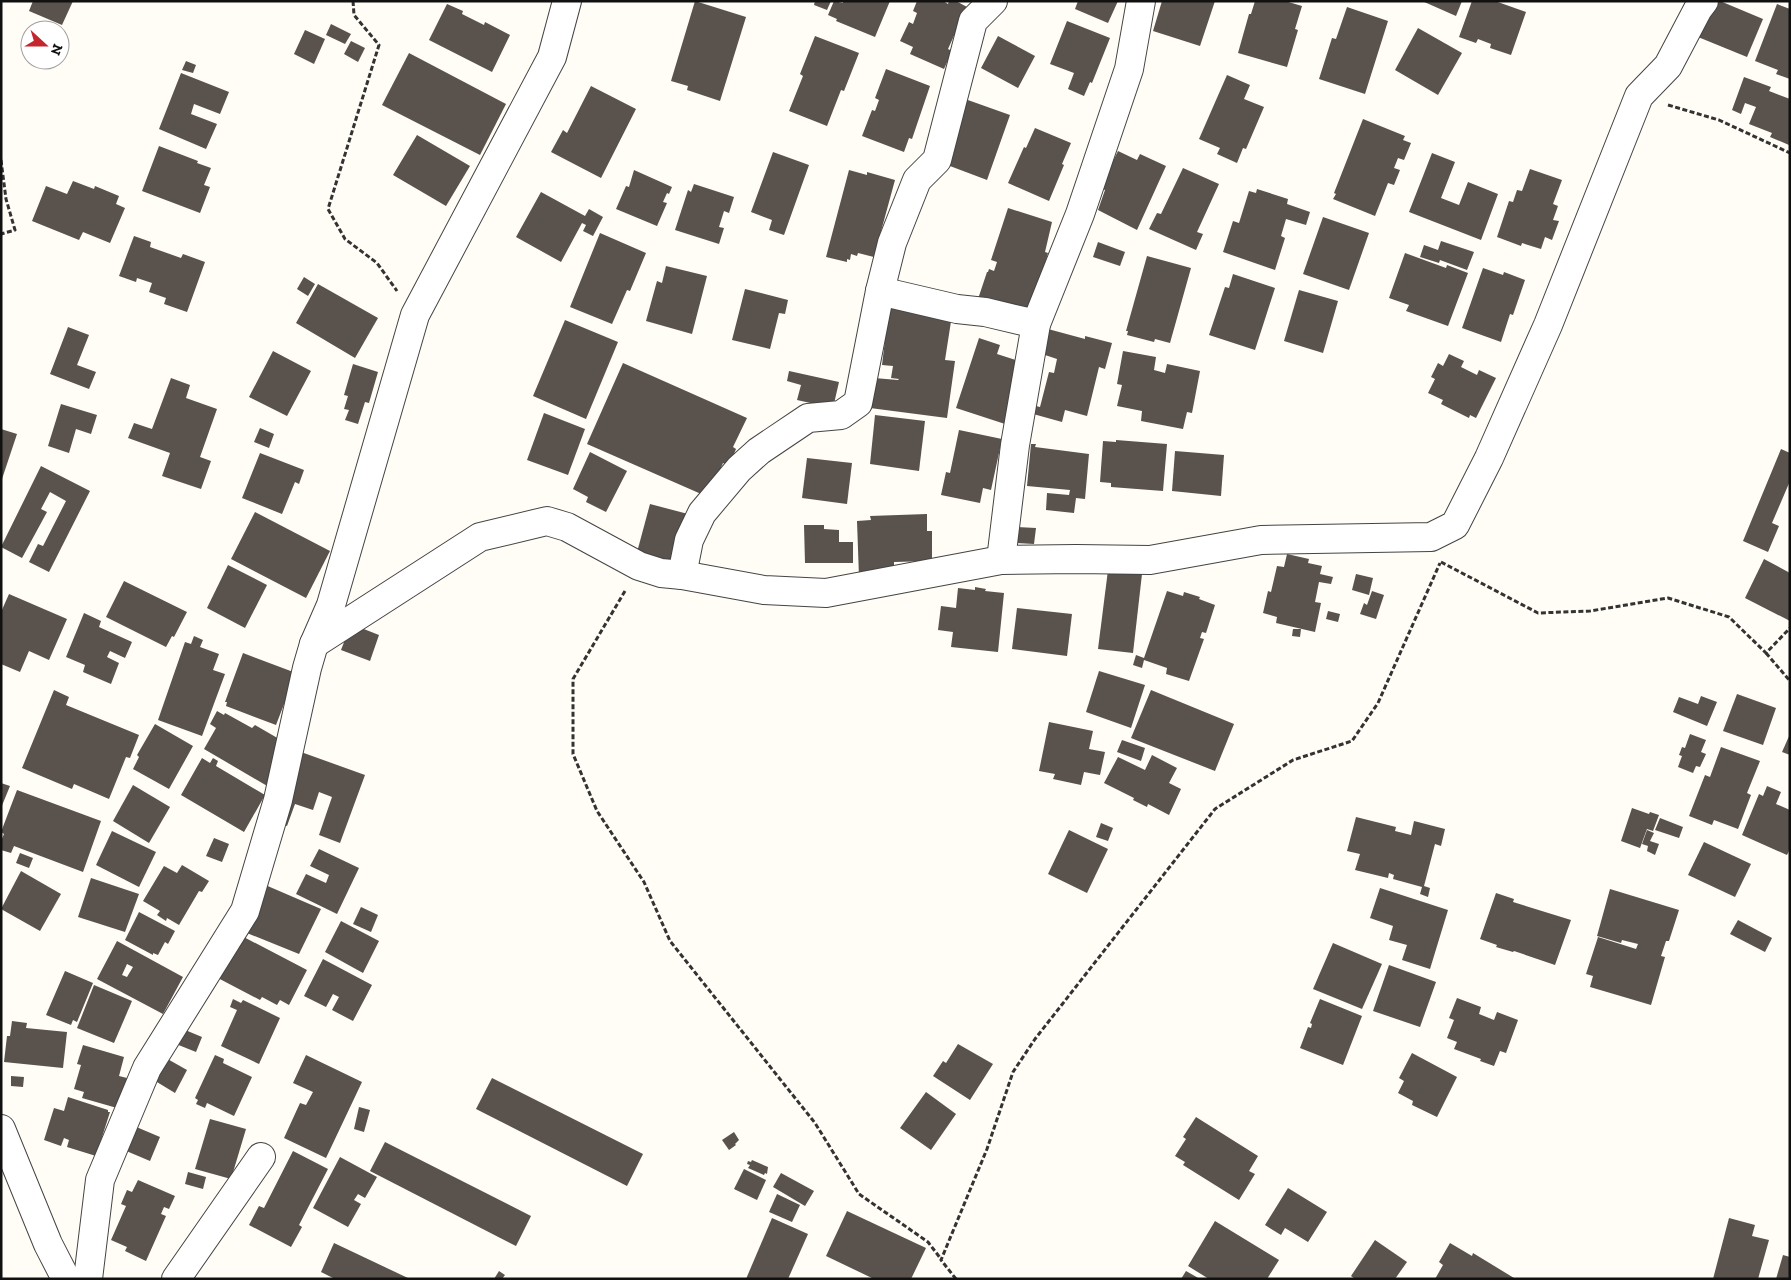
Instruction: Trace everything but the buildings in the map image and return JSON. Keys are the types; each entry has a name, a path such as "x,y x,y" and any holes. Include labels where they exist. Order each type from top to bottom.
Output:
{"street":[{"path":"88,1279 100,1180 147,1068 244,911 278,800 307,668 314,644 331,605 415,315 552,57 566,1"},
{"path":"682,575 689,540 702,513 739,469 759,451 808,418 841,415 858,403 880,292 892,243 917,180 937,160 973,21 993,1"},
{"path":"1001,560 1015,445 1036,324 1080,214 1129,69 1141,1"},
{"path":"314,644 480,537 547,521 567,526 640,566 662,573 764,590 826,593 1001,560 1150,560 1261,540 1432,537 1455,525 1489,458 1548,325 1639,96 1668,66 1704,1"},
{"path":"880,292 957,309 985,312 1036,324"},
{"path":"1,1129 48,1244 66,1279"},
{"path":"176,1279 261,1157"}],"path":[{"path":"352,1 354,14 379,45 328,209 345,238 377,264 415,315"},
{"path":"1639,96 1719,120 1790,153"},
{"path":"1,160 6,198 15,230 1,234"},
{"path":"941,1260 986,1149 1014,1072 1035,1039 1215,809 1293,760 1352,741 1378,703 1441,562 1455,525"},
{"path":"1441,562 1538,613 1590,611 1668,598 1729,617 1766,653 1790,681"},
{"path":"640,566 573,679 573,754 597,811 644,882 670,941 815,1122 859,1194 928,1242 956,1279"},
{"path":"1766,653 1790,628"}]}
